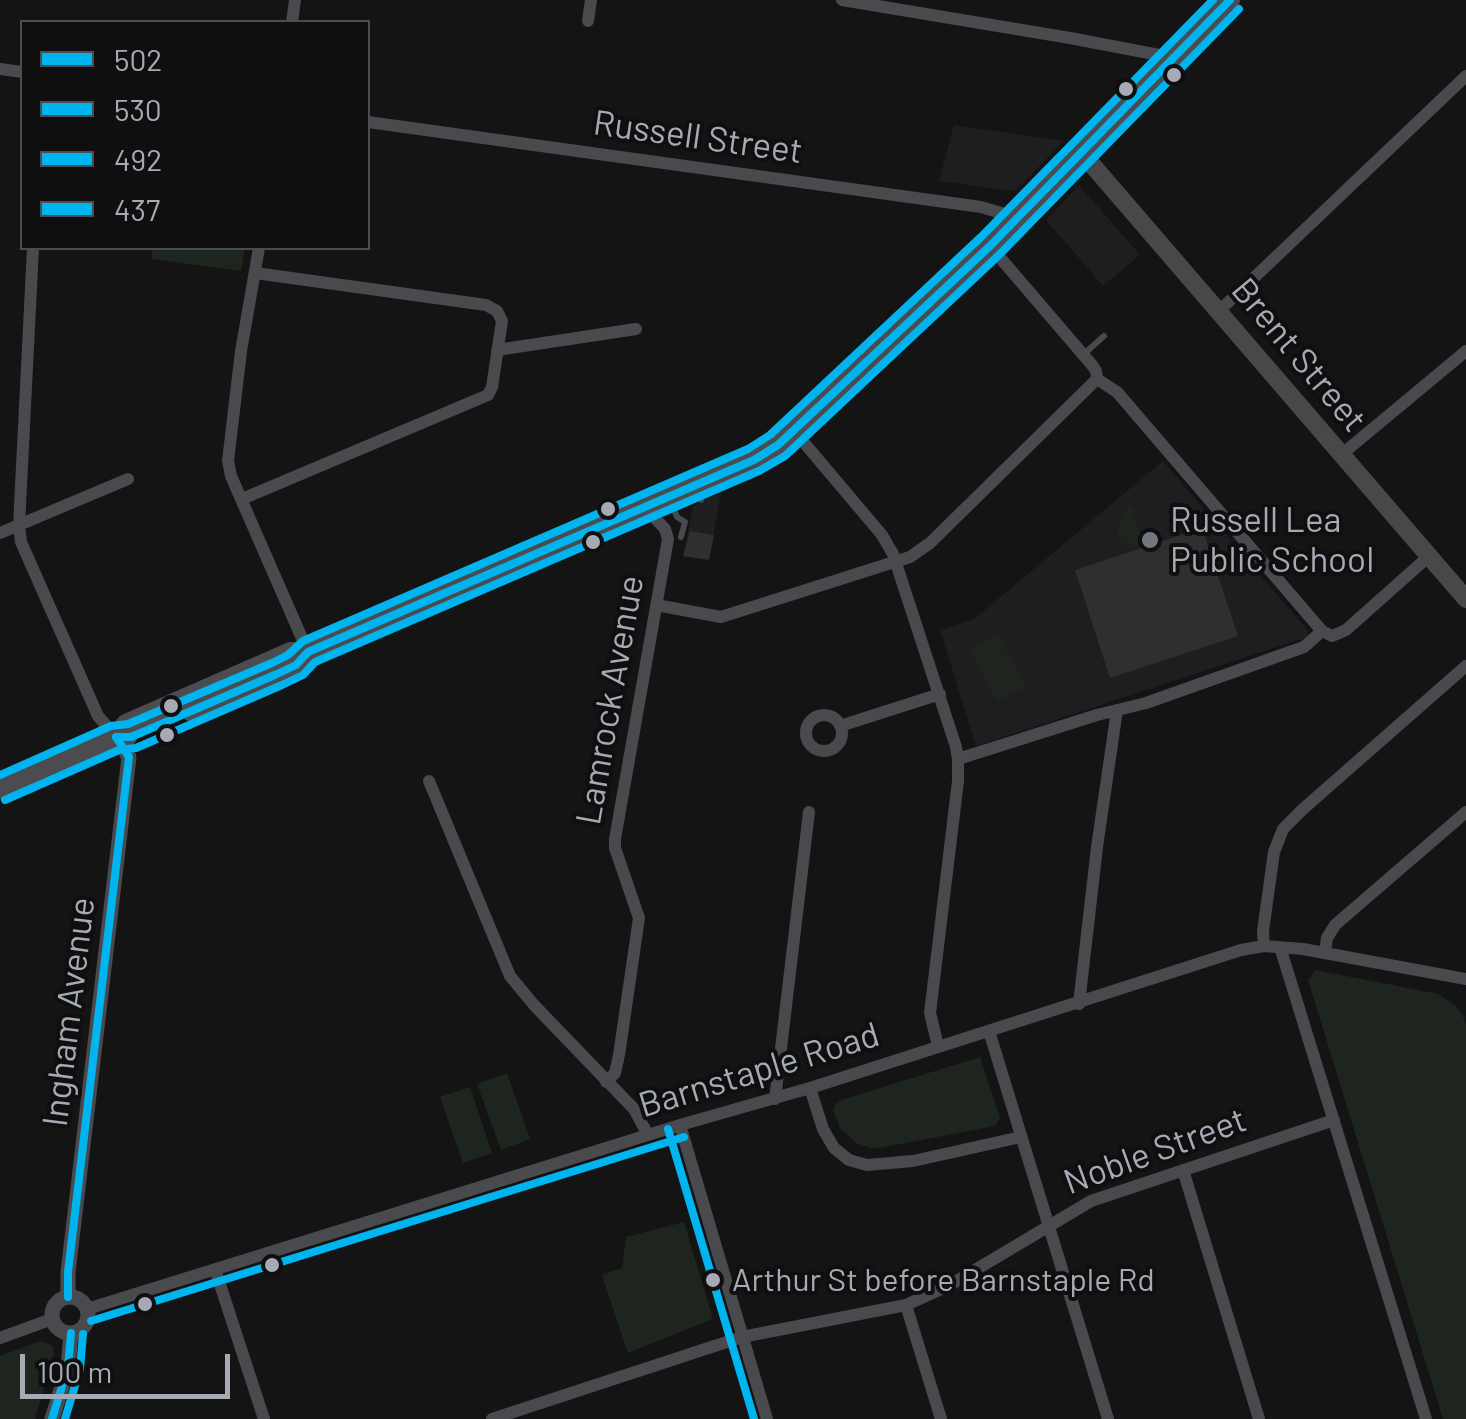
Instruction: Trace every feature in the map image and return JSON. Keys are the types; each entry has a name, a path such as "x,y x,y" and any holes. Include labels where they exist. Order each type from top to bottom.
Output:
{"main road":[{"path":"0,789 116,737 131,737 287,670 308,652 647,504 703,490 754,460 794,432 990,246 1230,0"},
{"name":"Brent Street","path":"1082,153 1466,599"}],"street":[{"path":"588,21 592,0"},
{"path":"842,0 1175,58"},
{"path":"1219,312 1466,76"},
{"name":"Russell Street","path":"370,122 981,207 1018,218"},
{"path":"656,606 721,617 896,563 921,551 1091,387 1097,379 1096,371 990,246"},
{"path":"33,250 20,542 98,716 116,737"},
{"path":"258,250 240,351 228,460 231,476 308,652"},
{"path":"242,499 488,395 502,321 497,310 486,306 255,274"},
{"path":"497,350 636,329"},
{"path":"1341,455 1466,351"},
{"path":"1097,379 1117,392 1322,632 1332,636 1346,630 1428,557"},
{"path":"794,432 882,535 896,563 958,759 930,1014 938,1046"},
{"path":"0,533 128,480"},
{"name":"Lamrock Avenue","path":"606,1082 614,1073 620,1054 639,918 614,839 668,539 647,504"},
{"path":"958,759 1146,703 1304,648 1322,632"},
{"path":"1264,946 1274,852 1283,829 1466,666"},
{"path":"840,726 940,694"},
{"path":"1079,1004 1117,710"},
{"name":"Ingham Avenue","path":"68,1298 129,758 116,737"},
{"path":"429,781 510,976 634,1109 648,1135"},
{"path":"774,1099 809,812"},
{"path":"1325,952 1335,925 1466,812"},
{"name":"Barnstaple Road","path":"87,1309 810,1088 1241,950 1264,946 1325,952 1462,976"},
{"path":"1280,947 1426,1419"},
{"path":"989,1031 1108,1419"},
{"path":"810,1088 823,1130 834,1148 849,1160 868,1165 914,1161 1021,1137"},
{"name":"Noble Street","path":"492,1419 742,1337 906,1305 950,1286 1091,1201 1334,1120"},
{"path":"680,1126 768,1419"},
{"path":"1182,1170 1259,1419"},
{"path":"215,1270 264,1419"},
{"path":"68,1298 80,1300 87,1309 85,1326 70,1333 61,1331 52,1319 54,1307 68,1298"},
{"path":"906,1305 941,1419"},
{"path":"0,1338 52,1319"},
{"path":"52,1419 68,1367 70,1333"}],"lane":[{"path":"1083,354 1104,336"},
{"path":"668,496 677,517 685,522 681,536"}],"shaded area":[{"path":"954,125 1064,141 1011,191 939,181"},
{"path":"1079,185 1140,255 1103,286 1046,220"},
{"path":"152,250 245,250 241,271 152,259"},
{"name":"Russell Lea Public School","path":"1163,461 1308,631 1307,637 976,746 940,630 974,619"},
{"path":"721,492 709,560 683,556 693,506"},
{"path":"1131,505 1143,542 1129,546 1120,541 1118,533 1121,518"},
{"path":"998,635 1026,687 998,702 970,650"},
{"path":"1316,970 1438,994 1455,1005 1466,1025 1466,1419 1443,1419 1308,980"},
{"path":"980,1057 1000,1118 995,1126 879,1148 856,1143 840,1128 833,1109 838,1101"},
{"path":"507,1073 530,1139 501,1150 477,1084"},
{"path":"470,1087 492,1153 463,1163 440,1097"},
{"path":"684,1222 713,1319 628,1353 602,1275 622,1268 626,1237"},
{"path":"40,1341 53,1347 54,1353 35,1419 0,1419 0,1356"}],"building":[{"path":"1202,528 1238,636 1110,678 1075,570"},
{"path":"690,531 714,535 709,560 683,556"}],"transit line":[{"name":"492","path":"0,775 111,726 128,724 272,663 303,641 748,449 770,435 981,237 1213,0"},
{"name":"502","path":"116,737 131,737 277,674 296,665 308,652 754,460 778,445 990,246 1230,0"},
{"name":"530","path":"5,800 282,685 303,675 315,662 759,471 785,456 999,255 1239,9"},
{"name":"502","path":"68,1297 129,757 116,737"},
{"name":"437","path":"668,1129 754,1419"},
{"name":"437","path":"91,1321 684,1137"},
{"name":"502","path":"52,1419 68,1367 71,1333"},
{"name":"437","path":"65,1419 80,1369 83,1334"}],"place":[{"name":"Russell Lea Public School","path":"1150,540"},
{"name":"Arthur St before Barnstaple Rd","path":"713,1280"}]}
